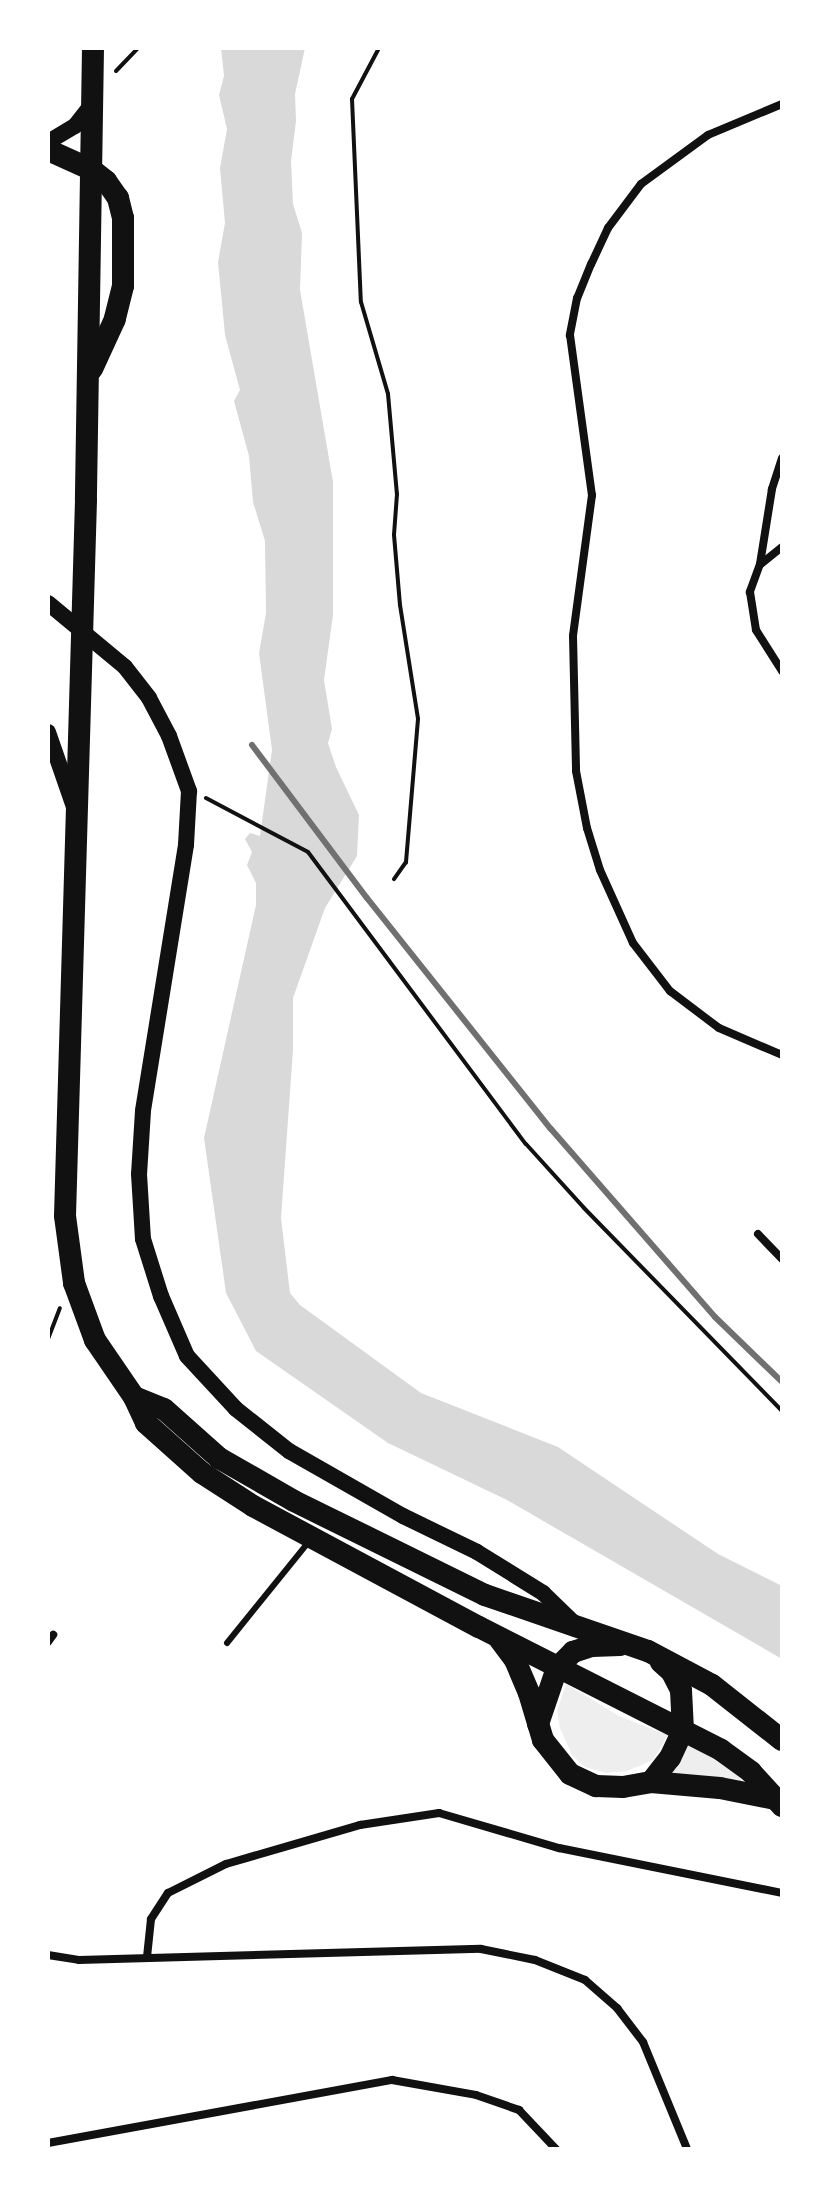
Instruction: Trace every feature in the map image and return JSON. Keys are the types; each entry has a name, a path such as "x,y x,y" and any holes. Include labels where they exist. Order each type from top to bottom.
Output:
{"highway":[{"path":"93,58 86,500 65,1216 74,1283 90,1326 113,1369 134,1397 146,1423 190,1464 253,1506 311,1538 557,1668 683,1730 751,1772 778,1802"},
{"path":"48,150 92,170 118,198 125,247 123,286 115,319 89,373"},
{"path":"134,1397 164,1409 219,1458 252,1478 485,1595 648,1651 712,1685 782,1740"},
{"path":"311,1538 344,1526"},
{"path":"498,1637 515,1660 543,1740 570,1774 596,1786 651,1782 720,1788 778,1802"},
{"path":"538,1725 557,1668 573,1652 615,1644 648,1651 672,1672 684,1711 683,1730 670,1758 651,1782"}],"main road":[{"path":"48,142 75,126 93,102"},
{"path":"48,603 125,667 149,698 169,736 189,791 186,845 143,1111 139,1174 143,1239 161,1296 187,1356 236,1409 289,1451 403,1516 477,1552 543,1593 577,1626"},
{"path":"48,732 76,812"}],"street":[{"path":"782,104 708,135 641,184 608,228 591,264 577,298 570,335 592,495 573,636 576,771 587,828 600,870 633,943 670,991 719,1028 782,1055"},
{"path":"782,458 772,489 760,564 750,592 756,630 782,671"},
{"path":"760,564 782,547"},
{"path":"758,1234 782,1259"},
{"path":"147,1957 151,1919 168,1893 226,1864 360,1825 439,1813 559,1848 782,1893"},
{"path":"48,1955 79,1960 481,1949 535,1960 585,1980 617,2008 643,2042 687,2149"},
{"path":"48,2143 392,2080 476,2095 519,2110 556,2149"}],"lane":[{"path":"227,1643 311,1538"}],"path":[{"path":"116,70 138,48"},
{"path":"379,48 365,69 352,99 361,302 388,394 397,494 394,535 400,605 418,719 406,862 394,879"},
{"path":"215,802 308,852 526,1144 584,1208 782,1411"}],"shaded area":[{"path":"221,48 305,48 295,94 296,121 291,161 293,204 302,233 300,290 333,482 333,615 324,680 332,729 328,743 359,815 357,856 325,908 293,998 293,1050 281,1218 290,1293 300,1305 421,1393 558,1447 718,1554 782,1586 782,1659 507,1500 388,1443 256,1351 226,1293 204,1138 256,905 256,883 247,865 252,852 245,839 250,833 260,836 272,750 259,653 266,613 265,541 253,502 249,456 234,401 240,390 225,335 218,262 225,223 220,168 227,129 219,95 224,76"},
{"path":"566,1684 621,1717 668,1735 653,1760 627,1771 606,1773 585,1767 572,1755 560,1728 557,1711"},
{"path":"684,1740 724,1763 753,1789 660,1779"}],"railway":[{"path":"252,745 367,898 551,1129 715,1317 782,1382"}]}
